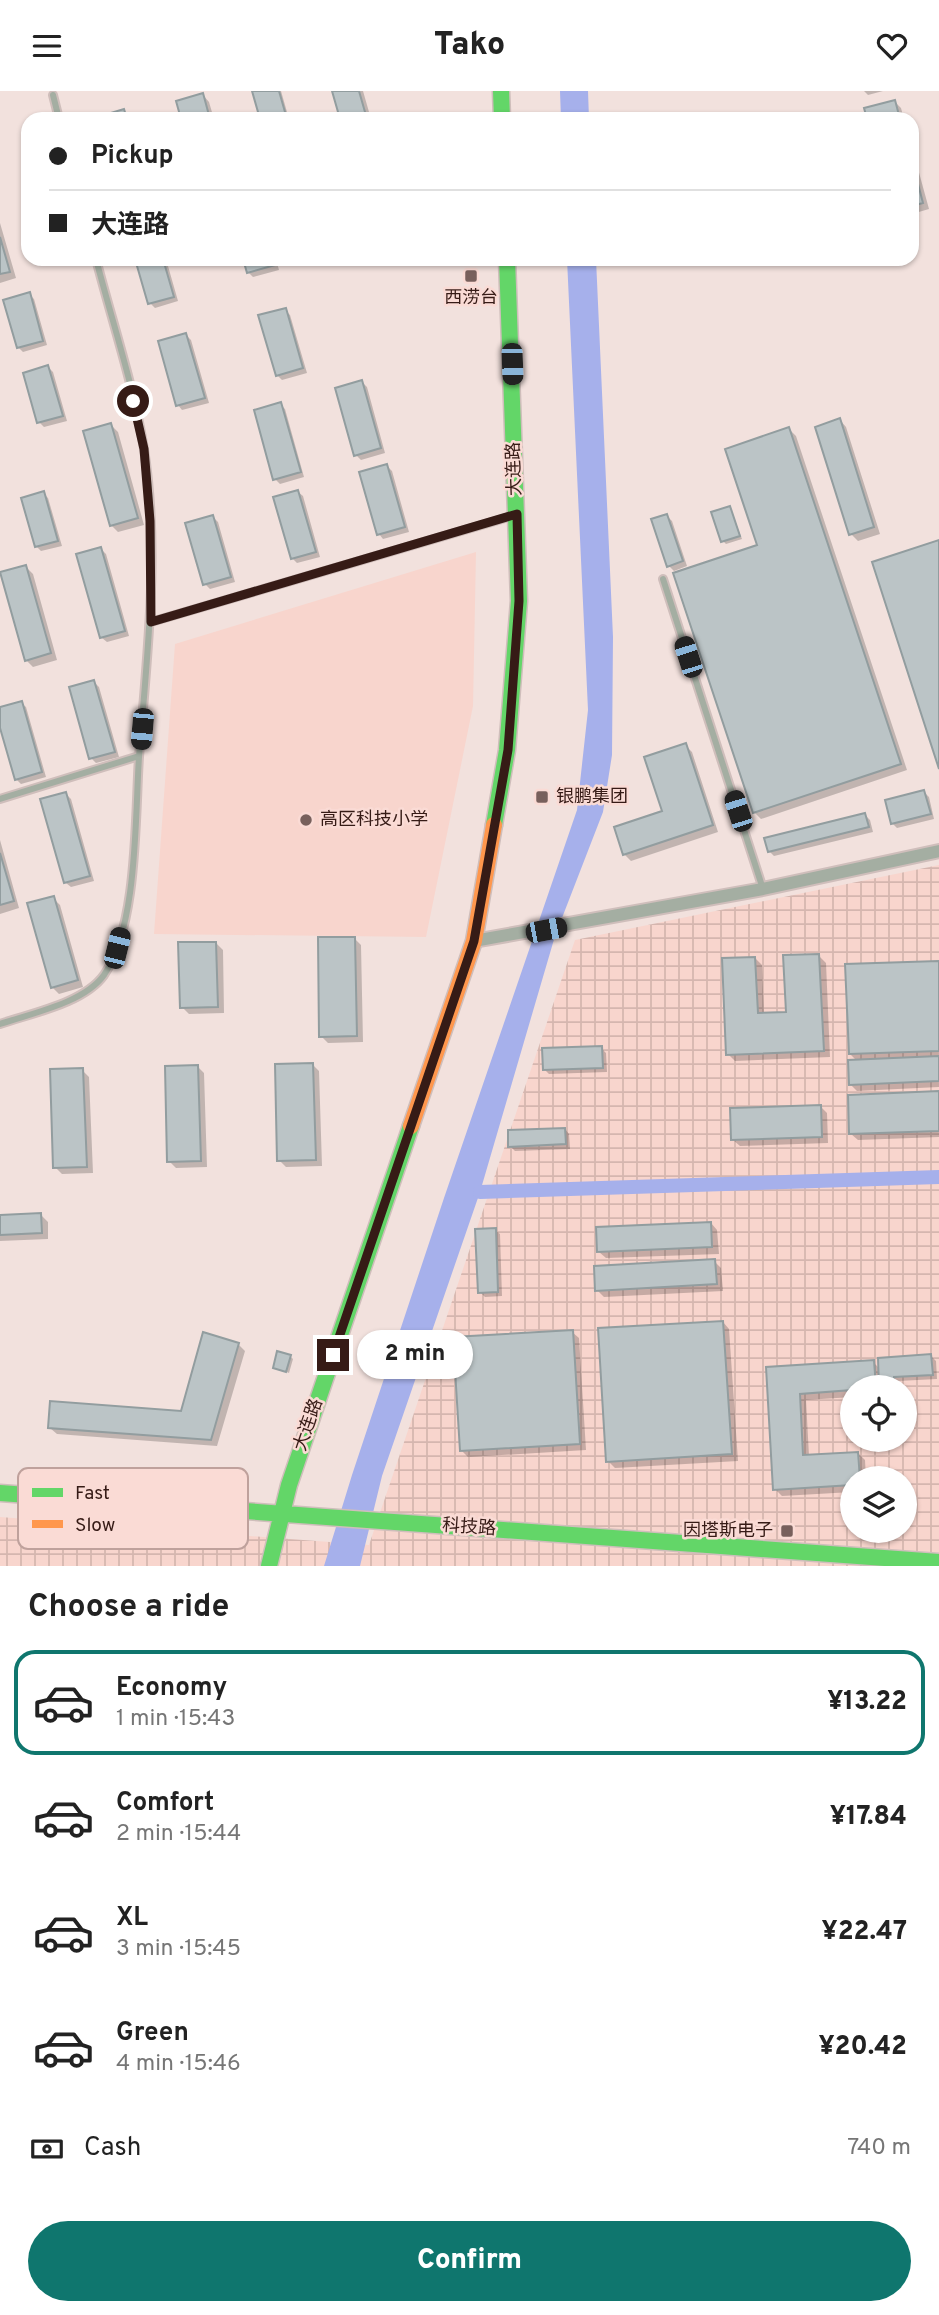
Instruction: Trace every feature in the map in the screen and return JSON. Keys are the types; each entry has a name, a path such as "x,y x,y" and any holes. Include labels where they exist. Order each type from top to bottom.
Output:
{"main road":[{"path":"500,91 502,112"},
{"name":"大连路","path":"269,1566 280,1515 474,941 508,750 519,601 508,266"},
{"name":"科技路","path":"0,1493 18,1494"},
{"name":"科技路","path":"248,1512 939,1562"}],"street":[{"path":"474,941 763,889 939,851"}],"lane":[{"path":"53,95 57,112"},
{"path":"0,1024 86,993 103,975 117,948 130,894 151,622 150,521 144,449 98,266"},
{"path":"151,622 517,514"},
{"path":"663,579 763,889"},
{"path":"0,799 139,756"}],"shaded area":[{"name":"高区科技小学","path":"476,552 473,706 426,937 154,934 175,644"},
{"path":"939,865 939,1566 0,1566 0,1517 18,1518 18,1549 248,1549 248,1536 369,1545 575,940"}],"water":[{"path":"560,91 588,91 589,112 561,112"},
{"path":"567,266 596,266 613,637 612,755 603,812 555,936 480,1192 382,1476 360,1566 324,1566 444,1198 577,810 588,710"}],"building":[{"path":"252,91 279,91 285,112 258,112"},
{"path":"332,91 359,91 365,112 338,112"},
{"path":"203,93 208,112 179,112 176,101"},
{"path":"895,100 898,112 865,112 864,108"},
{"path":"919,188 923,203 919,204"},
{"path":"0,237 10,272 0,274"},
{"path":"137,266 165,266 174,297 148,304"},
{"path":"245,266 272,266 247,273"},
{"path":"30,292 43,341 17,348 3,300"},
{"path":"286,308 303,368 276,376 258,315"},
{"path":"186,333 205,398 176,406 158,341"},
{"path":"48,365 63,416 37,423 23,373"},
{"path":"362,380 381,448 354,456 335,388"},
{"path":"281,402 301,472 273,480 254,410"},
{"path":"840,418 874,527 849,535 815,427"},
{"path":"111,423 138,518 110,526 83,431"},
{"path":"789,427 901,764 753,813 673,573 757,545 725,449"},
{"path":"387,464 405,527 377,535 359,472"},
{"path":"298,490 316,552 291,559 273,497"},
{"path":"44,491 58,541 35,547 21,498"},
{"path":"730,506 740,536 721,542 711,512"},
{"path":"667,514 683,561 667,567 651,519"},
{"path":"213,515 231,577 203,585 185,523"},
{"path":"939,540 939,769 872,562"},
{"path":"101,547 125,631 100,638 76,554"},
{"path":"26,565 51,653 25,661 0,572"},
{"path":"94,680 115,752 89,759 69,687"},
{"path":"22,701 42,772 15,780 0,728 0,707"},
{"path":"686,743 713,825 623,855 614,827 662,811 644,757"},
{"path":"924,790 931,814 891,824 885,800"},
{"path":"66,792 90,876 64,883 40,799"},
{"path":"865,813 869,827 768,852 764,838"},
{"path":"0,853 14,901 0,905"},
{"path":"54,896 78,980 51,988 27,903"},
{"path":"318,937 355,937 357,1036 319,1037"},
{"path":"178,942 216,942 218,1007 180,1008"},
{"path":"819,954 824,1051 726,1055 722,958 755,957 758,1013 786,1012 783,955"},
{"path":"939,961 939,1051 849,1054 845,964"},
{"path":"602,1046 603,1068 543,1070 542,1048"},
{"path":"939,1056 939,1081 849,1085 848,1060"},
{"path":"313,1063 316,1160 277,1161 275,1064"},
{"path":"198,1065 201,1161 167,1162 165,1066"},
{"path":"83,1068 87,1167 53,1168 50,1069"},
{"path":"939,1091 939,1131 849,1134 848,1095"},
{"path":"821,1105 822,1137 731,1140 730,1108"},
{"path":"565,1128 566,1144 508,1147 508,1130"},
{"path":"41,1213 42,1233 0,1235 0,1215"},
{"path":"711,1222 712,1247 597,1252 596,1227"},
{"path":"496,1228 498,1292 478,1293 475,1229"},
{"path":"715,1259 717,1284 595,1291 594,1266"},
{"path":"723,1321 732,1454 606,1462 598,1328"},
{"path":"573,1330 580,1444 460,1451 453,1337"},
{"path":"203,1332 239,1343 211,1440 48,1428 50,1401 181,1411"},
{"path":"277,1351 291,1355 286,1372 273,1368"},
{"path":"931,1354 933,1375 879,1375 878,1358"},
{"path":"874,1360 875,1375 840,1375 840,1391 800,1394 803,1455 858,1452 859,1466 840,1466 840,1486 773,1490 766,1367"}],"waterway":[{"path":"480,1192 939,1177"}],"traffic: fast":[{"path":"501,91 502,112"},
{"path":"494,825 507,750 519,601 507,266"},
{"path":"269,1566 289,1485 411,1126"},
{"path":"0,1493 18,1494"},
{"path":"248,1511 939,1562"}],"traffic: slow":[{"path":"411,1126 474,941 494,825"}],"place":[{"name":"西涝台","path":"471,276"},
{"name":"银鹏集团","path":"542,797"},
{"name":"高区科技小学","path":"306,820"},
{"name":"因塔斯电子","path":"787,1531"}],"route":[{"path":"133,401 144,449 150,521 151,622 517,514 519,601 508,750 474,941 333,1355"}]}
